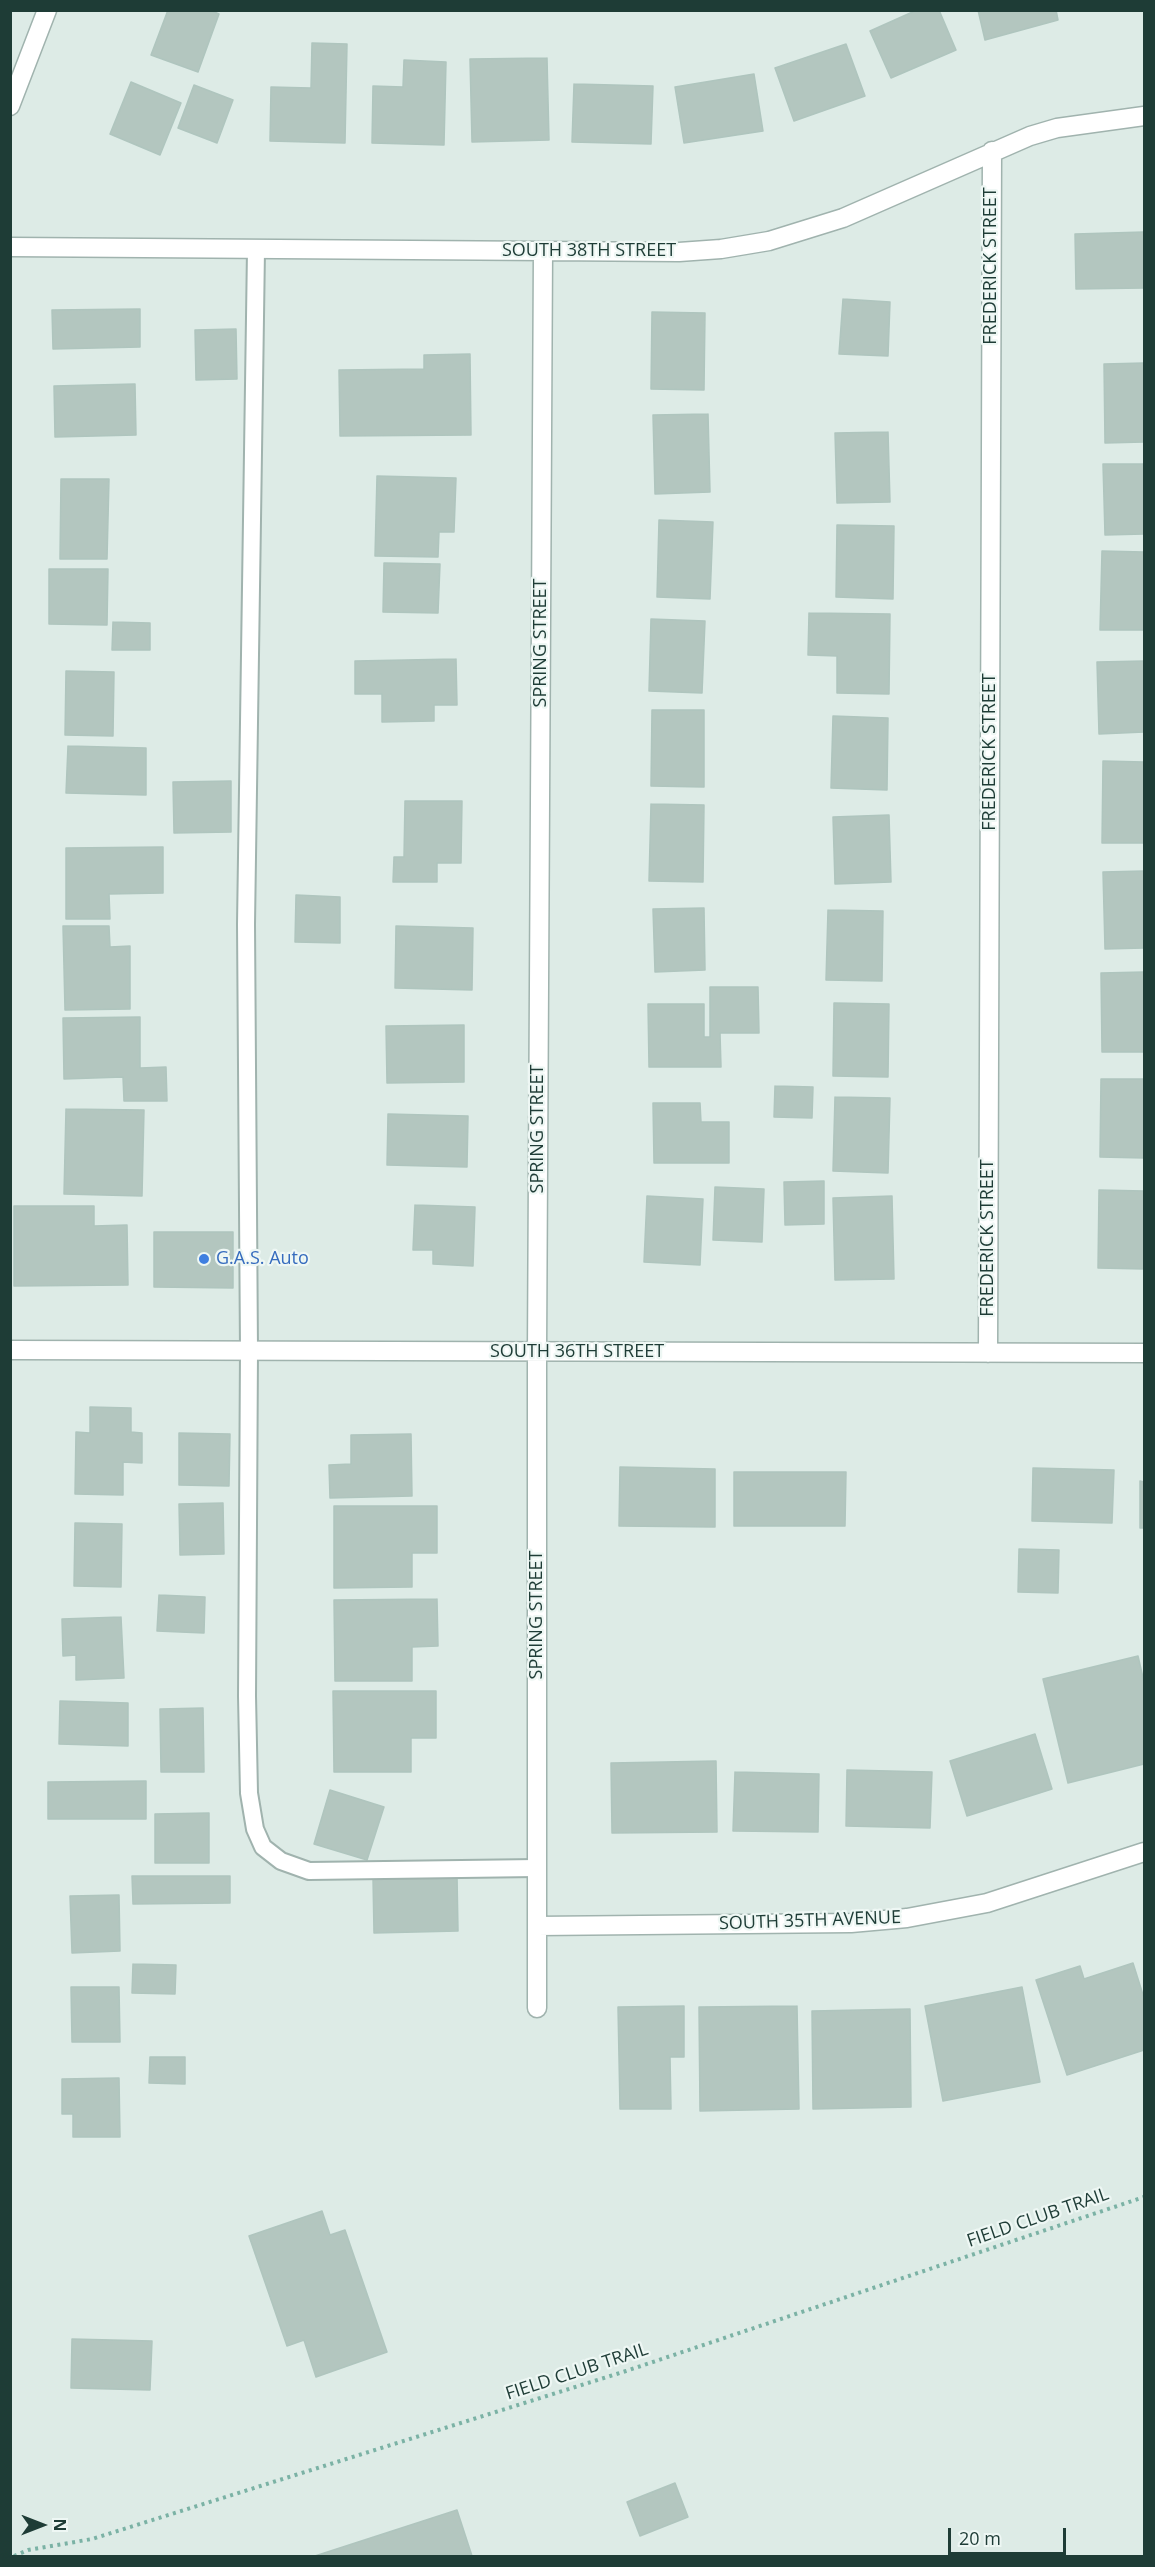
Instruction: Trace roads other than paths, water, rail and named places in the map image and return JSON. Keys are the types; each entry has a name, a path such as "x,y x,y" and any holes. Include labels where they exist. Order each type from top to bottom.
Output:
{"street":[{"path":"10,106 47,10"},
{"name":"SOUTH 38TH STREET","path":"10,247 679,252 721,249 769,241 843,218 1030,136 1057,128 1144,116"},
{"name":"FREDERICK STREET","path":"988,1353 992,151"},
{"name":"SPRING STREET","path":"537,2008 537,1352 543,251"},
{"name":"SOUTH 36TH STREET","path":"10,1350 1144,1353"},
{"name":"SOUTH 35TH AVENUE","path":"537,1926 851,1923 907,1918 987,1903 1144,1852"}],"lane":[{"path":"256,250 246,924 249,1351 247,1696 249,1793 255,1828 263,1847 282,1861 309,1871 537,1868"}],"place":[{"name":"G.A.S. Auto","path":"204,1259"}]}
